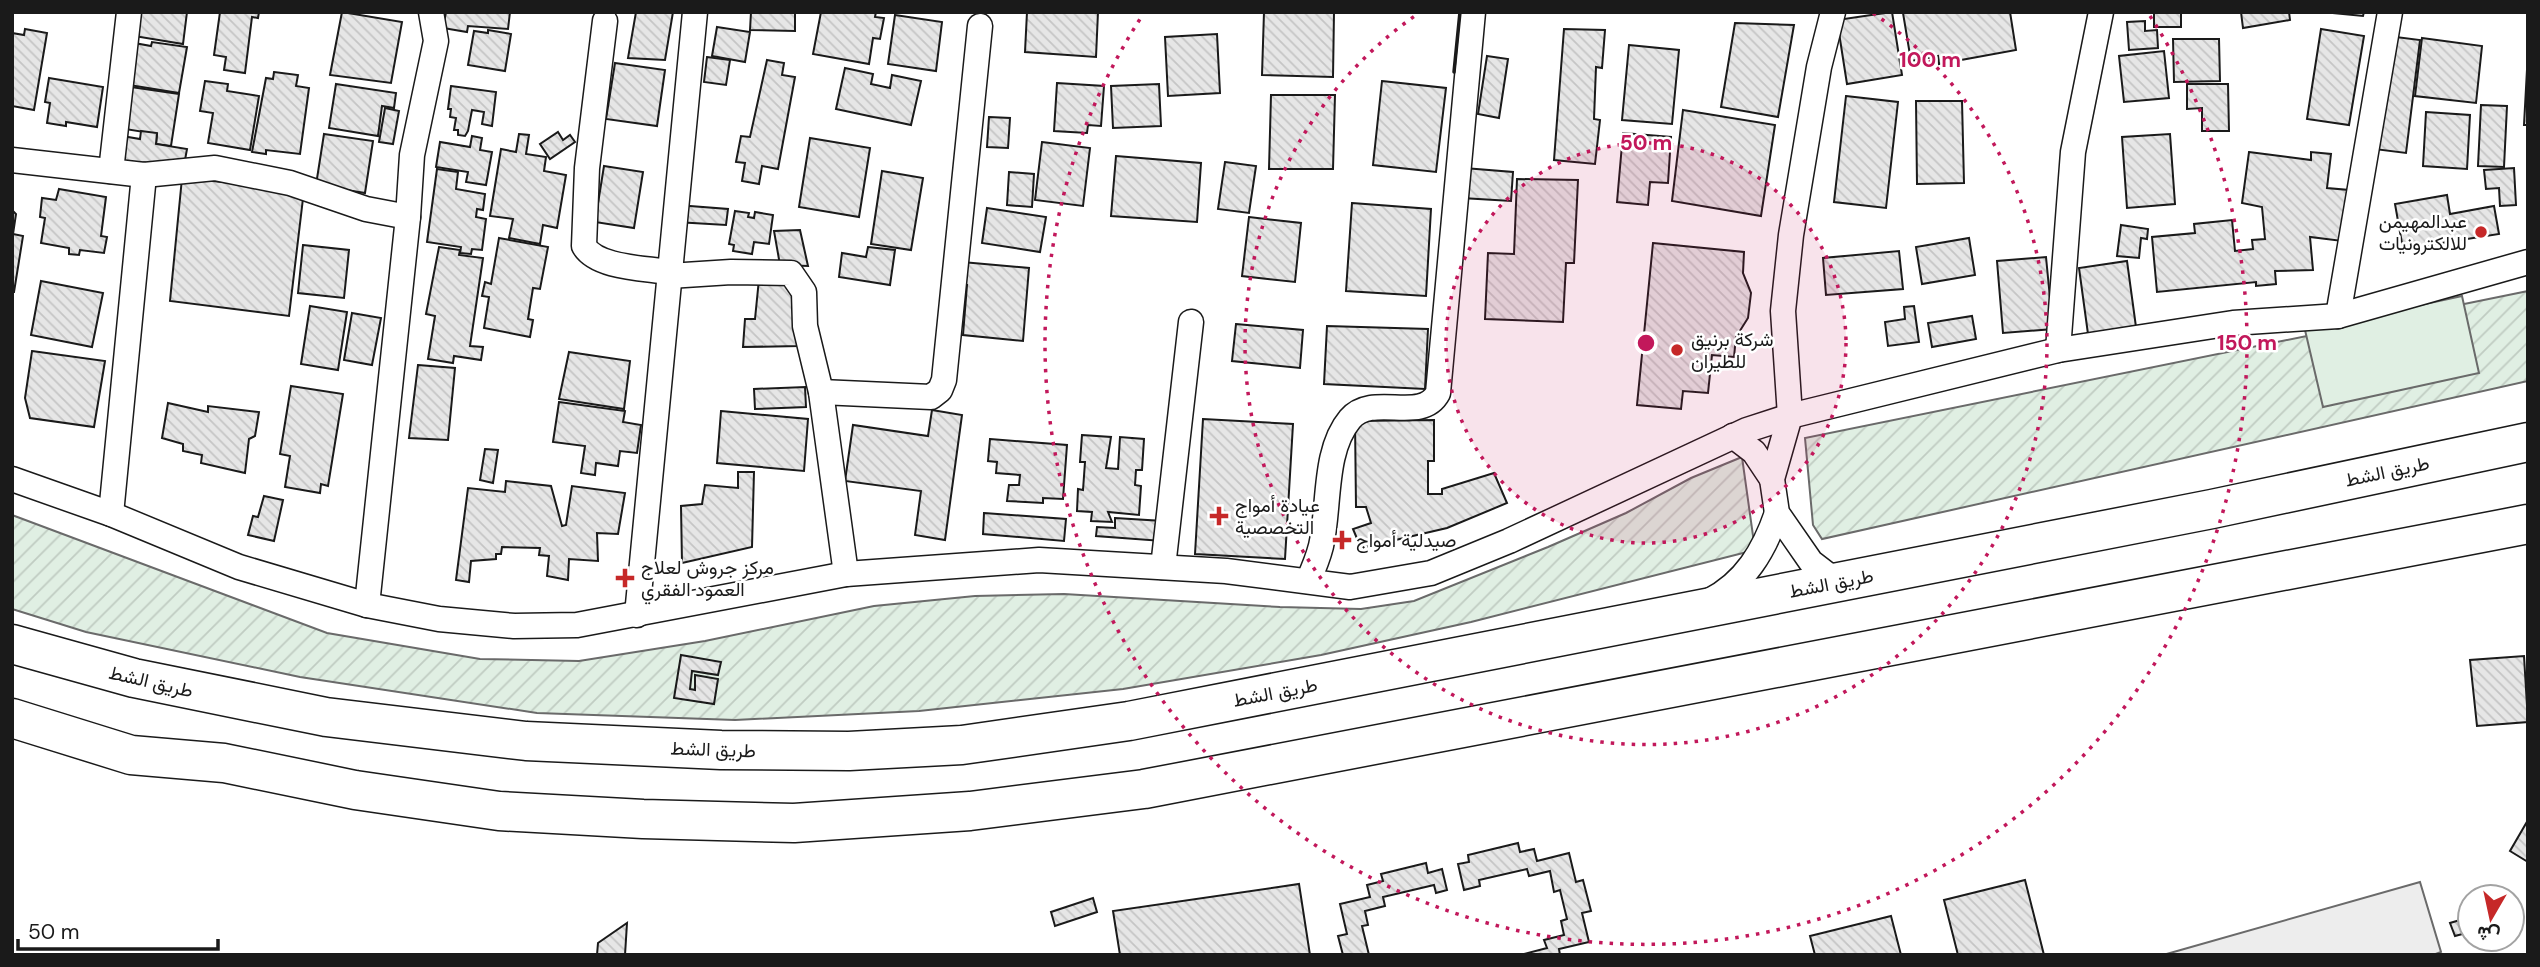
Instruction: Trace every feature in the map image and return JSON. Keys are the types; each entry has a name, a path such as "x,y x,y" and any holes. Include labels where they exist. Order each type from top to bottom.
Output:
{"highway":[{"name":"طريق الشط","path":"12,644 134,678 326,717 526,741 721,750 849,751 962,745 1129,721 2212,509 2528,442"},
{"path":"12,718 131,755 224,763 355,790 499,811 643,819 794,822 970,811 1144,789 2528,524"}],"street":[{"path":"111,171 129,12"},
{"path":"367,605 408,217 412,155 436,41 431,12"},
{"path":"637,615 695,12"},
{"path":"1308,581 1321,548 1335,449 1349,421 1357,413 1373,407 1425,406 1434,401 1438,393 1473,12"},
{"path":"1694,609 1718,597 1747,571 1769,538 1777,513 1772,479 1790,416 1783,312 1791,235 1819,67 1833,12"},
{"path":"2058,350 2073,152 2101,12"},
{"path":"2338,316 2390,12"},
{"path":"605,21 586,168 584,246 589,254 602,259 669,274 791,273 804,292 805,326 821,392 846,574"},
{"path":"821,392 931,397 940,390 944,380 980,26"},
{"path":"12,160 144,175 215,168 290,183 366,209 408,217"},
{"path":"111,514 144,175"},
{"path":"12,479 111,514 239,567 367,605 439,619 514,626 577,625 846,574 1039,560 1226,570 1350,587 1431,573 1508,541 1733,436 1790,416 2058,350 2234,323 2338,316 2528,262"},
{"path":"1163,567 1191,322"},
{"path":"1733,436 1754,452 1772,479"},
{"path":"1777,513 1811,562 1837,582"}],"green space":[{"path":"2528,291 2528,381 1822,539 1813,525 1805,438"},
{"path":"2462,296 2479,373 2323,407 2305,330"},
{"path":"1742,457 1755,550 1471,622 1321,655 1123,689 919,711 735,720 537,713 300,677 86,632 12,609 12,515 327,633 480,659 579,661 705,641 874,606 975,596 1064,594 1361,609 1414,601 1626,513 1691,478"}],"shaded area":[{"path":"2420,882 2441,952 2433,955 2163,955"}],"building":[{"path":"131,12 187,12 183,44 128,35"},
{"path":"220,12 259,12 258,18 252,17 245,73 224,70 226,57 214,55"},
{"path":"342,12 402,22 391,83 330,75"},
{"path":"446,12 510,12 508,29 468,26 467,32 443,28"},
{"path":"636,12 673,12 665,60 628,58"},
{"path":"751,12 795,12 795,31 750,30"},
{"path":"821,12 876,12 875,17 884,18 880,39 873,38 869,64 813,54"},
{"path":"1027,12 1098,12 1096,57 1025,52"},
{"path":"1264,12 1334,12 1333,77 1262,75"},
{"path":"1892,12 1902,75 1847,84 1837,20"},
{"path":"2010,12 2016,50 1939,64 1938,56 1911,61 1903,13"},
{"path":"2154,12 2181,12 2181,27 2154,27"},
{"path":"2241,12 2289,12 2290,20 2243,28"},
{"path":"2322,12 2364,12 2363,16"},
{"path":"895,15 942,22 936,71 888,64"},
{"path":"2145,21 2145,31 2157,30 2158,48 2129,50 2127,22"},
{"path":"1735,23 1794,25 1778,117 1721,107"},
{"path":"717,27 750,32 745,62 712,56"},
{"path":"25,29 47,33 34,110 12,106 12,33 24,35"},
{"path":"1564,29 1605,30 1602,68 1596,67 1594,119 1600,120 1595,164 1554,160"},
{"path":"2321,29 2364,36 2349,125 2307,119"},
{"path":"488,30 511,34 505,71 468,65 474,31 488,33"},
{"path":"1217,34 1220,93 1168,96 1165,37"},
{"path":"2388,36 2420,40 2406,153 2374,149"},
{"path":"2422,38 2482,46 2476,103 2415,96"},
{"path":"2173,39 2219,39 2220,81 2174,82"},
{"path":"129,42 187,47 179,93 123,84"},
{"path":"1629,45 1679,50 1672,124 1622,120"},
{"path":"2164,51 2169,98 2124,102 2119,56"},
{"path":"2528,51 2528,125 2524,125"},
{"path":"1487,56 1508,59 1499,118 1478,114"},
{"path":"707,57 730,60 726,85 704,82"},
{"path":"767,60 784,63 782,75 795,77 778,169 762,166 759,184 742,181 745,163 736,162 741,136 750,137"},
{"path":"615,63 665,70 657,126 606,119"},
{"path":"845,68 873,74 871,84 890,88 892,75 921,81 911,125 836,109"},
{"path":"274,72 298,75 296,86 309,88 300,154 266,150 266,154 252,152 266,78 273,79"},
{"path":"49,78 103,87 97,127 66,122 66,126 47,123 50,103 45,102"},
{"path":"205,81 228,84 227,91 259,96 250,150 208,143 213,113 200,111"},
{"path":"1382,81 1446,88 1436,172 1373,165"},
{"path":"1057,83 1104,86 1101,126 1088,125 1087,133 1054,131"},
{"path":"336,84 396,93 394,108 382,106 378,136 329,128"},
{"path":"1159,84 1161,126 1113,128 1111,86"},
{"path":"2187,84 2228,84 2229,131 2202,131 2202,108 2187,109"},
{"path":"451,86 496,92 492,126 482,124 484,112 472,110 468,131 465,136 458,135 458,130 454,130 456,118 450,117 451,109 448,109"},
{"path":"131,87 179,94 171,146 156,144 157,134 125,129"},
{"path":"1271,95 1335,95 1333,169 1269,169"},
{"path":"1846,96 1898,102 1886,208 1834,202"},
{"path":"1916,101 1962,101 1964,183 1917,184"},
{"path":"2481,105 2507,106 2504,167 2478,166"},
{"path":"385,108 399,111 393,144 379,142"},
{"path":"1683,110 1775,125 1761,216 1672,201"},
{"path":"2426,112 2470,115 2467,169 2423,166"},
{"path":"989,117 1010,118 1008,148 987,147"},
{"path":"141,131 157,133 156,144 187,149 183,171 119,162 122,136 140,139"},
{"path":"558,132 563,140 570,135 575,142 550,159 540,144"},
{"path":"1623,133 1671,137 1668,183 1650,182 1648,205 1617,202"},
{"path":"324,134 373,141 365,193 316,185"},
{"path":"519,134 529,135 526,154 546,157 544,171 566,175 557,228 543,225 540,244 509,238 513,219 490,216 501,149 516,152"},
{"path":"2170,134 2175,204 2127,208 2122,137"},
{"path":"472,136 482,138 480,150 492,152 486,185 466,182 468,172 436,167 440,142 470,147"},
{"path":"810,138 870,148 859,217 799,207"},
{"path":"1042,142 1090,148 1083,206 1035,200"},
{"path":"2249,152 2311,160 2311,152 2331,154 2327,188 2349,190 2342,241 2310,237 2313,270 2275,271 2276,284 2256,286 2256,282 2157,292 2152,237 2195,233 2194,224 2232,220 2235,251 2253,249 2252,240 2265,239 2262,207 2242,203"},
{"path":"1116,156 1201,163 1197,222 1111,216"},
{"path":"1225,162 1256,166 1249,213 1218,209"},
{"path":"604,166 643,172 634,228 595,222"},
{"path":"1464,168 1513,172 1511,201 1462,198"},
{"path":"2514,168 2516,205 2500,206 2499,188 2486,189 2484,170"},
{"path":"437,169 458,172 456,189 485,194 483,210 477,209 476,217 486,219 482,250 472,249 471,254 460,253 461,247 427,242"},
{"path":"882,171 923,178 911,250 871,244"},
{"path":"1009,172 1034,174 1032,207 1007,205"},
{"path":"182,178 304,190 289,316 170,301"},
{"path":"1517,179 1578,180 1574,263 1566,263 1563,322 1485,319 1488,253 1514,254"},
{"path":"59,189 106,197 101,236 107,237 104,253 80,250 79,255 69,254 69,248 41,243 45,218 40,217 42,198 56,200"},
{"path":"2447,195 2450,214 2494,206 2499,234 2403,249 2395,204"},
{"path":"1352,203 1431,209 1426,296 1346,291"},
{"path":"677,205 728,209 726,225 676,222"},
{"path":"987,208 1046,217 1040,252 982,243"},
{"path":"12,210 16,214 13,234 23,236 14,292 12,292"},
{"path":"735,211 749,213 748,217 754,218 755,212 773,215 769,244 754,242 752,254 733,251 734,245 729,244"},
{"path":"1249,217 1301,223 1295,282 1242,276"},
{"path":"2121,225 2148,229 2147,239 2141,238 2139,258 2117,256"},
{"path":"800,230 808,266 780,265 774,231"},
{"path":"499,238 548,247 540,289 533,288 528,319 533,320 530,337 484,328 489,297 482,296 485,282 491,284"},
{"path":"1969,238 1975,275 1922,284 1916,247"},
{"path":"1653,243 1744,252 1743,273 1751,293 1748,318 1736,337 1734,357 1712,355 1708,393 1683,391 1681,409 1637,405"},
{"path":"303,245 349,250 344,298 298,293"},
{"path":"439,247 460,250 459,255 483,258 470,346 483,347 481,360 454,356 453,363 428,359 435,316 426,314"},
{"path":"868,247 895,250 890,285 839,277 842,253 866,257"},
{"path":"1899,251 1903,289 1826,295 1823,258"},
{"path":"2046,257 2053,329 2003,333 1997,261"},
{"path":"2127,261 2136,327 2088,334 2079,268"},
{"path":"962,262 1029,268 1023,341 963,335 967,285 960,285"},
{"path":"791,278 799,346 743,347 745,319 755,319 759,279"},
{"path":"41,281 103,293 92,347 31,335"},
{"path":"310,306 347,312 338,370 301,364"},
{"path":"1914,306 1919,342 1888,346 1885,322 1905,319 1904,307"},
{"path":"352,313 381,318 372,365 344,360"},
{"path":"1972,316 1976,339 1932,347 1928,323"},
{"path":"1236,324 1303,330 1300,368 1232,361"},
{"path":"1327,326 1428,329 1425,389 1324,384"},
{"path":"32,351 105,361 94,427 30,418 25,398"},
{"path":"569,352 630,361 624,409 559,399"},
{"path":"418,365 455,368 448,440 409,438"},
{"path":"291,386 343,394 328,486 321,484 320,493 285,487 290,456 280,454"},
{"path":"805,387 806,407 755,409 754,389"},
{"path":"559,402 625,411 623,422 641,425 637,453 620,451 618,466 596,463 595,475 581,473 585,446 553,442"},
{"path":"168,403 208,412 208,406 259,412 255,436 249,439 245,473 201,463 202,455 183,451 183,444 162,438"},
{"path":"932,410 962,415 945,540 915,535 921,491 845,481 853,425 928,436"},
{"path":"721,411 808,419 804,471 717,463"},
{"path":"1203,419 1293,424 1285,559 1195,554"},
{"path":"1434,420 1434,461 1428,461 1428,494 1442,494 1442,489 1494,473 1507,503 1447,528 1361,548 1353,529 1371,523 1366,507 1356,507 1355,421"},
{"path":"1082,435 1111,437 1106,468 1118,469 1120,437 1144,439 1142,470 1136,470 1135,485 1141,486 1139,515 1108,512 1112,522 1091,521 1092,512 1077,511 1078,489 1083,490 1085,462 1080,462"},
{"path":"990,439 1067,445 1063,499 1043,498 1043,503 1007,501 1009,485 1019,485 1020,475 996,473 997,462 988,461"},
{"path":"485,449 498,450 493,483 480,480"},
{"path":"738,472 754,472 752,547 682,563 681,506 702,504 705,485 738,488"},
{"path":"506,481 551,486 562,526 566,525 572,486 625,493 618,534 597,533 598,561 569,559 568,580 547,576 549,556 539,555 540,548 502,547 501,554 496,554 496,559 471,561 469,582 456,580 468,488 505,492"},
{"path":"264,496 283,500 274,541 248,535 253,516 258,517"},
{"path":"984,513 1066,519 1064,541 983,534"},
{"path":"1115,518 1163,521 1162,541 1096,536 1097,527 1115,528"},
{"path":"681,655 721,662 718,675 692,671 690,689 695,690 695,675 718,679 714,704 674,698"},
{"path":"2524,656 2528,722 2477,726 2470,660"},
{"path":"2528,820 2528,862 2510,851"},
{"path":"1518,843 1520,852 1534,849 1537,861 1569,853 1576,882 1583,880 1591,911 1582,913 1589,942 1559,949 1560,955 1520,955 1547,948 1544,940 1564,935 1561,921 1567,919 1560,890 1554,892 1550,871 1529,876 1527,869 1479,880 1480,886 1464,890 1458,864 1469,862 1468,855"},
{"path":"1426,863 1428,873 1442,869 1447,890 1436,893 1434,885 1383,897 1385,906 1365,911 1368,925 1362,926 1369,955 1343,955 1338,936 1347,934 1340,904 1370,897 1367,885 1383,881 1381,874"},
{"path":"2025,880 2044,955 1958,955 1944,900"},
{"path":"1299,884 1310,955 1120,955 1113,911"},
{"path":"1093,898 1097,912 1055,926 1051,912"},
{"path":"1891,916 1901,955 1815,955 1810,936"},
{"path":"2456,921 2456,936 2455,936 2450,923"},
{"path":"627,923 625,955 597,955 598,943"}],"wall":[{"path":"1454,72 1460,12"}],"place":[{"name":"عبدالمهيمن للالكترونيات","path":"2481,232"},
{"name":"شركة برنيق للطيران","path":"1677,350"},
{"name":"عيادة أمواج التخصصية","path":"1219,516"},
{"name":"صيدلية أمواج","path":"1342,540"},
{"name":"مركز جروش لعلاج العمود الفقري","path":"625,578"}]}
